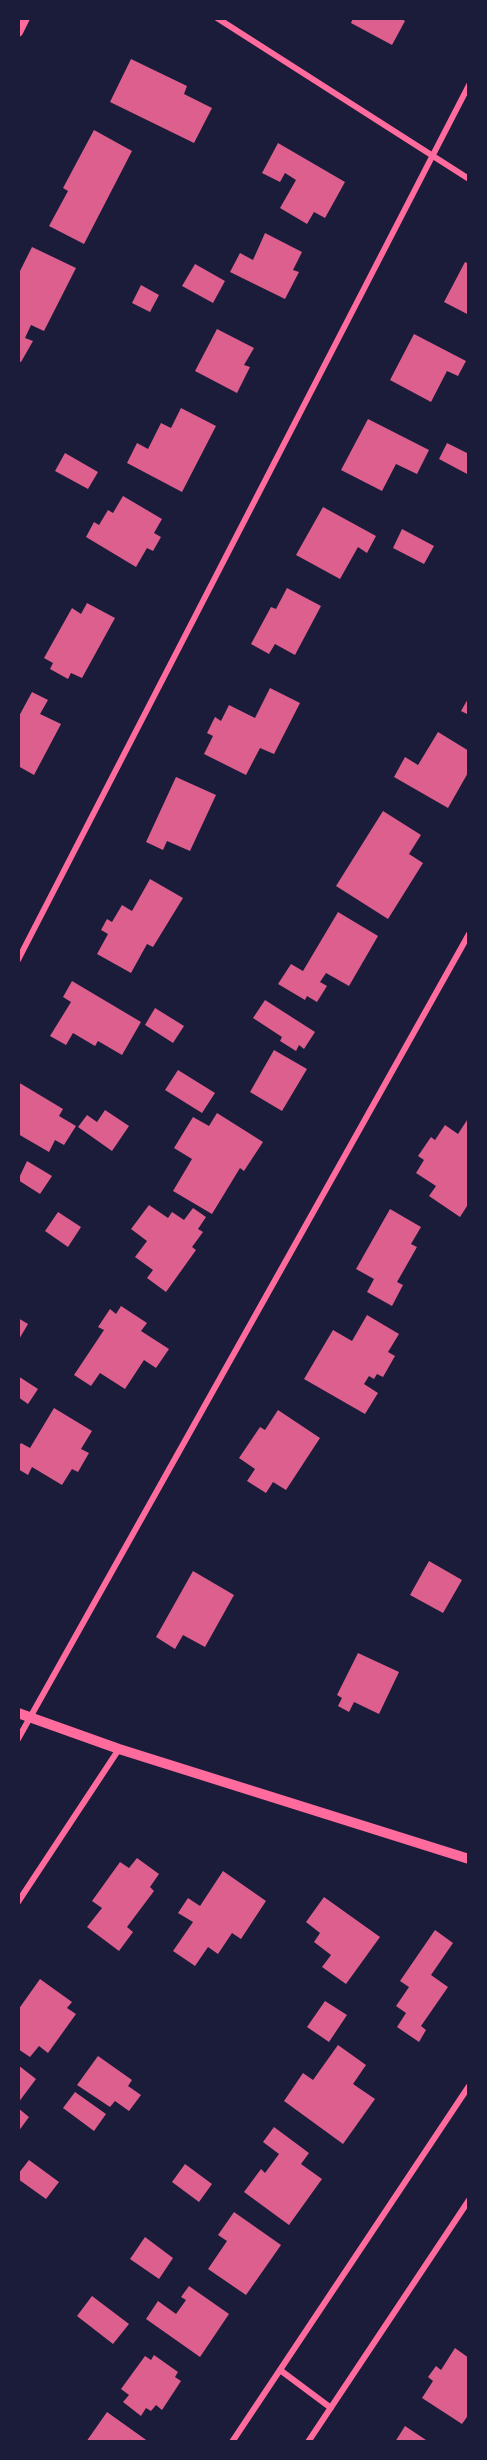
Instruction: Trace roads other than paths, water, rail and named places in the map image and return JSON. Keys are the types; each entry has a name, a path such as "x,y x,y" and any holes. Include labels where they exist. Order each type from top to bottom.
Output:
{"street":[{"path":"18,32 25,18"},
{"path":"218,18 469,179"},
{"path":"18,960 469,85"},
{"path":"18,1739 32,1718 469,934"},
{"path":"18,1713 119,1749 469,1859"},
{"path":"18,1902 119,1749"},
{"path":"232,2442 469,2085"},
{"path":"308,2442 469,2200"},
{"path":"280,2370 331,2408"}]}
